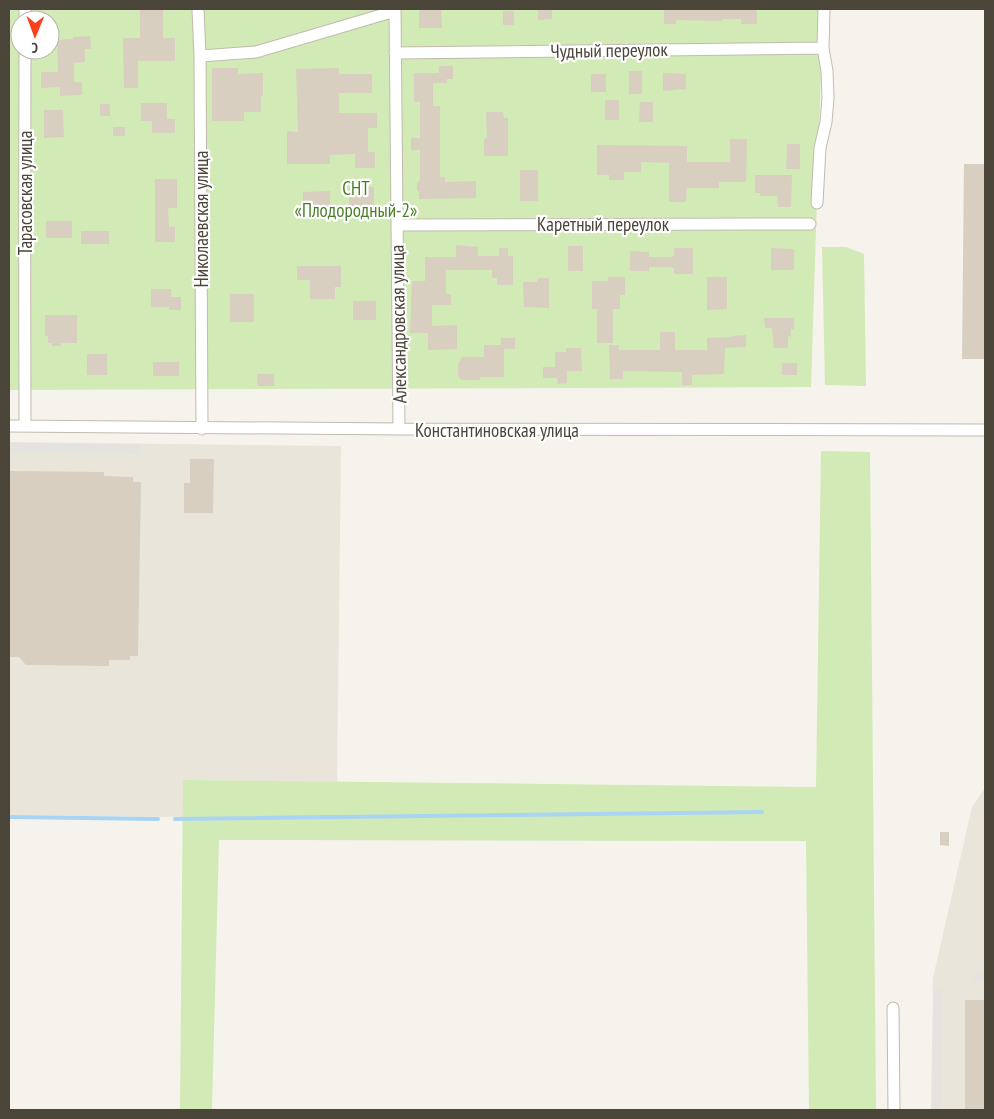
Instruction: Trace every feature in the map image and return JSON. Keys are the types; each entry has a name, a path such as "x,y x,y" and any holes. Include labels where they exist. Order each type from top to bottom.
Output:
{"street":[{"name":"Николаевская улица","path":"198,9 200,56 202,429"},
{"path":"817,203 820,148 826,122 828,98 823,48 824,9"},
{"path":"200,56 256,52 395,10"},
{"name":"Александровская улица","path":"395,10 399,429"},
{"name":"Чудный переулок","path":"395,53 823,48"},
{"name":"Тарасовская улица","path":"25,60 25,426"},
{"name":"Каретный переулок","path":"397,225 810,224"},
{"name":"Константиновская улица","path":"9,426 202,429 985,430"},
{"path":"893,1008 894,1110"}],"shaded area":[{"path":"9,442 341,446 337,782 183,780 183,817 9,815"},
{"path":"11,443 140,445 140,454 11,452"},
{"path":"985,788 985,1110 931,1110 933,978 972,807"},
{"path":"985,972 985,981 973,983 972,974"},
{"path":"934,989 942,989 942,1110 934,1110"}],"green space":[{"name":"СНТ «Плодородный-2»","path":"9,9 823,9 811,387 9,390"},
{"path":"822,247 846,247 864,254 866,386 825,385"},
{"path":"821,451 870,452 876,1110 809,1110 806,841 219,840 212,1110 180,1110 183,780 816,787"}],"building":[{"path":"140,9 163,9 163,38 175,38 175,61 138,61 138,88 124,88 123,38 140,38"},
{"path":"419,9 441,9 442,28 419,28"},
{"path":"538,9 552,9 552,19 538,20"},
{"path":"664,9 757,9 757,24 741,24 741,19 722,19 722,21 676,20 676,24 664,24"},
{"path":"503,11 514,11 514,25 503,25"},
{"path":"90,36 91,49 85,49 85,62 74,63 74,82 82,82 82,95 60,96 60,87 41,88 41,72 58,72 60,40 73,39 73,37"},
{"path":"439,66 453,66 453,79 447,79 447,83 433,83 433,106 440,106 440,177 445,177 445,182 476,181 476,198 419,199 417,182 419,182 420,177 420,150 411,150 411,138 420,138 420,102 414,102 414,73 439,73"},
{"path":"212,68 238,68 238,74 263,73 261,112 244,112 244,121 212,121"},
{"path":"339,68 339,74 372,74 372,93 339,93 339,113 377,113 377,128 368,128 368,152 375,152 375,168 355,168 355,154 330,155 330,164 287,164 287,131 298,132 296,69"},
{"path":"629,71 642,71 642,94 629,94"},
{"path":"663,73 686,74 686,89 663,91"},
{"path":"591,74 606,74 606,92 591,92"},
{"path":"605,100 619,100 619,120 605,120"},
{"path":"640,102 653,102 653,122 639,122"},
{"path":"141,103 167,103 167,119 175,119 175,133 152,133 152,121 141,121"},
{"path":"100,104 110,104 110,116 100,116"},
{"path":"44,110 63,110 64,137 44,138"},
{"path":"486,112 503,112 504,118 508,118 508,156 484,156 484,139 487,138"},
{"path":"113,127 125,127 125,136 113,136"},
{"path":"730,139 747,139 746,182 719,182 719,188 687,188 686,202 669,202 669,163 641,162 641,172 624,172 624,180 609,180 609,175 597,175 597,145 687,146 687,162 730,162"},
{"path":"787,144 800,144 800,169 786,169"},
{"path":"964,164 985,164 985,359 962,359"},
{"path":"520,170 538,170 538,201 520,201"},
{"path":"755,175 792,175 791,207 778,207 777,196 760,196 760,193 755,193"},
{"path":"155,179 177,179 177,208 168,208 169,227 175,226 175,242 155,242"},
{"path":"349,187 374,187 374,207 349,207"},
{"path":"330,191 330,206 341,205 341,215 330,215 330,209 303,210 303,192"},
{"path":"46,221 72,221 72,238 46,238"},
{"path":"81,231 109,231 109,244 81,244"},
{"path":"456,245 478,247 478,256 499,256 499,248 508,248 508,256 513,256 513,285 497,285 497,278 492,278 492,270 446,270 446,294 451,294 451,305 432,305 432,326 457,325 457,349 428,350 428,333 410,333 412,281 425,281 425,257 456,257"},
{"path":"568,246 583,246 583,271 568,271"},
{"path":"674,248 693,248 693,274 674,274 674,268 670,267 649,267 649,271 630,271 630,251 649,252 649,257 670,257 674,256"},
{"path":"771,248 794,249 794,270 771,270"},
{"path":"297,266 341,266 341,287 335,287 335,299 310,299 310,280 297,280"},
{"path":"608,277 625,277 625,295 620,295 620,309 613,309 613,343 597,343 597,309 592,309 592,281 608,281"},
{"path":"707,277 727,277 727,309 707,310"},
{"path":"538,278 549,278 549,308 524,307 523,282 537,282"},
{"path":"151,289 171,289 171,297 181,297 181,310 169,310 169,307 151,307"},
{"path":"230,294 254,294 254,322 230,322"},
{"path":"353,301 376,301 376,320 353,320"},
{"path":"45,315 77,315 77,343 61,343 61,346 52,346 52,343 48,343 48,336 45,336"},
{"path":"764,318 794,318 794,330 791,329 791,337 788,336 788,348 774,348 772,328 765,328"},
{"path":"660,332 675,332 675,350 707,350 707,338 746,335 746,347 725,348 724,374 692,375 692,385 682,385 682,372 623,371 623,379 610,379 609,345 619,345 619,350 660,350"},
{"path":"501,338 515,338 515,349 504,349 504,377 480,377 480,380 461,380 458,375 458,364 462,357 484,357 484,345 501,345"},
{"path":"566,348 581,348 582,371 567,371 567,383 558,384 557,378 543,378 543,367 555,367 555,352 566,352"},
{"path":"87,354 107,354 107,375 87,375"},
{"path":"153,362 179,362 179,376 153,376"},
{"path":"782,363 797,363 797,375 782,375"},
{"path":"257,374 274,374 274,386 258,386"},
{"path":"190,459 214,459 213,513 184,513 184,483 190,483"},
{"path":"9,471 104,472 104,476 133,477 133,482 141,482 138,656 130,656 130,660 109,660 109,666 26,665 19,657 9,657"},
{"path":"940,832 949,832 949,846 940,845"},
{"path":"965,1000 985,1000 985,1110 965,1110"}],"waterway":[{"path":"175,819 762,812"},
{"path":"9,817 158,819"}]}
